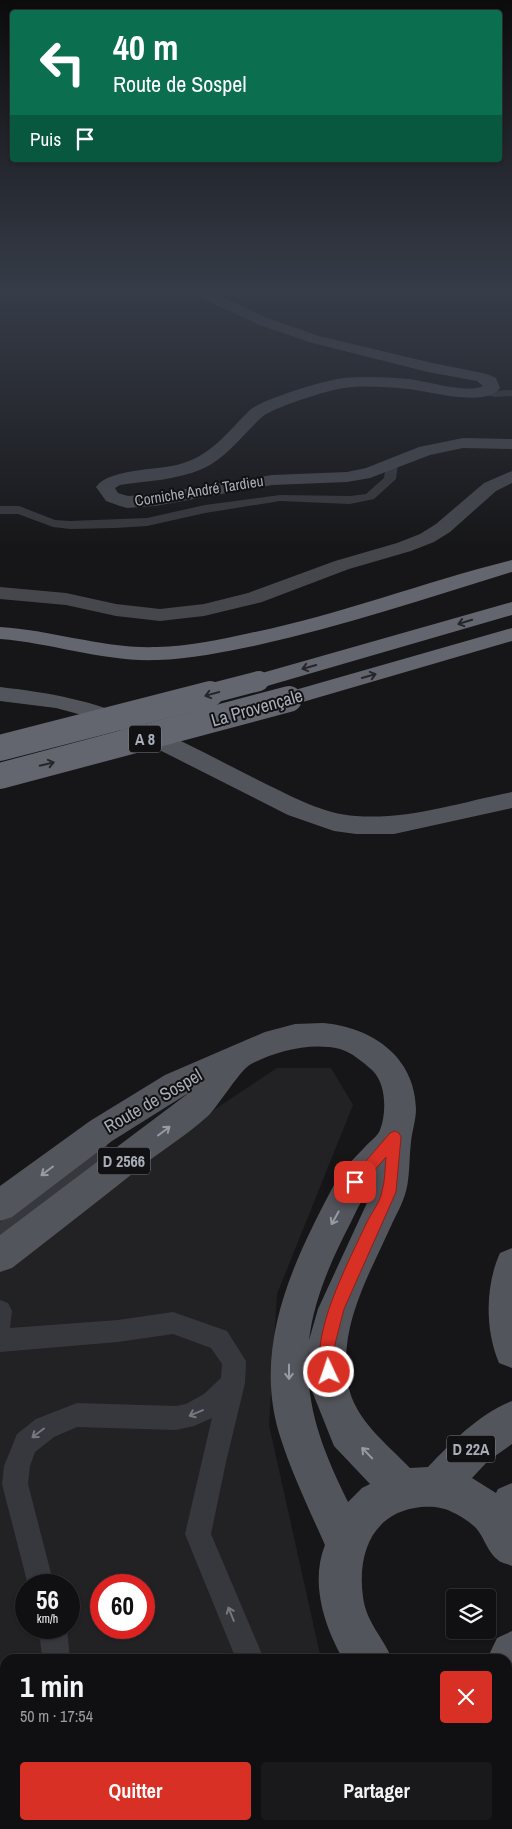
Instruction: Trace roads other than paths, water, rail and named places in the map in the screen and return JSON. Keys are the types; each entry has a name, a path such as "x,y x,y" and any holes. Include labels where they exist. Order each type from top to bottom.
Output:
{"highway":[{"path":"0,633 28,635 88,648 135,653 197,651 306,628 512,566"},
{"name":"La Provençale","path":"0,748 259,681 512,608"},
{"name":"La Provençale","path":"0,776 289,699 512,634"}],"main road":[{"path":"0,694 56,701 90,710 130,726 297,809 334,822 356,826 394,825 512,800"},
{"name":"Route de Sospel","path":"0,1206 101,1131 176,1084 238,1056 265,1044 295,1036 323,1034 344,1037 362,1044 385,1063 398,1088 400,1110 389,1192 361,1250 336,1309 327,1344 330,1386 348,1432 419,1487"},
{"name":"Route de Sospel","path":"0,1256 197,1106 238,1056"},
{"path":"345,1542 305,1453 294,1415 289,1376 290,1340 297,1304 323,1240 355,1182 395,1137"},
{"path":"512,1265 508,1310 512,1350"},
{"name":"D 22A","path":"419,1487 512,1420"},
{"path":"365,1654 361,1650 344,1615 339,1577 345,1542 358,1518 377,1499 419,1487 462,1494 510,1526"}],"street":[{"path":"483,392 492,388 490,381 484,378"},
{"name":"Corniche André Tardieu","path":"483,392 468,393 410,384 378,382 343,384 303,393 258,412 225,446 196,465 166,473 114,480 105,487 112,498 127,502 155,500 272,480 347,477 370,473 426,451 463,443 512,444"},
{"path":"0,592 66,599 116,610 160,615 204,610 255,598 342,565 404,547 427,538 443,528 490,487 512,476"}],"lane":[{"path":"483,392 495,394 512,393"},
{"path":"0,510 18,510 53,523 115,524 147,522 206,509 280,498 350,500 370,497 390,479 392,464"},
{"path":"0,1235 94,1160 101,1131"},
{"path":"0,1311 0,1323"},
{"path":"0,1340 118,1331 173,1323 220,1339 234,1361 233,1383 213,1462 198,1534 248,1654"},
{"path":"39,1574 15,1484 17,1466 26,1443 46,1428 77,1415 176,1418 186,1416 210,1406 233,1383"},
{"path":"54,1639 56,1654"}]}
